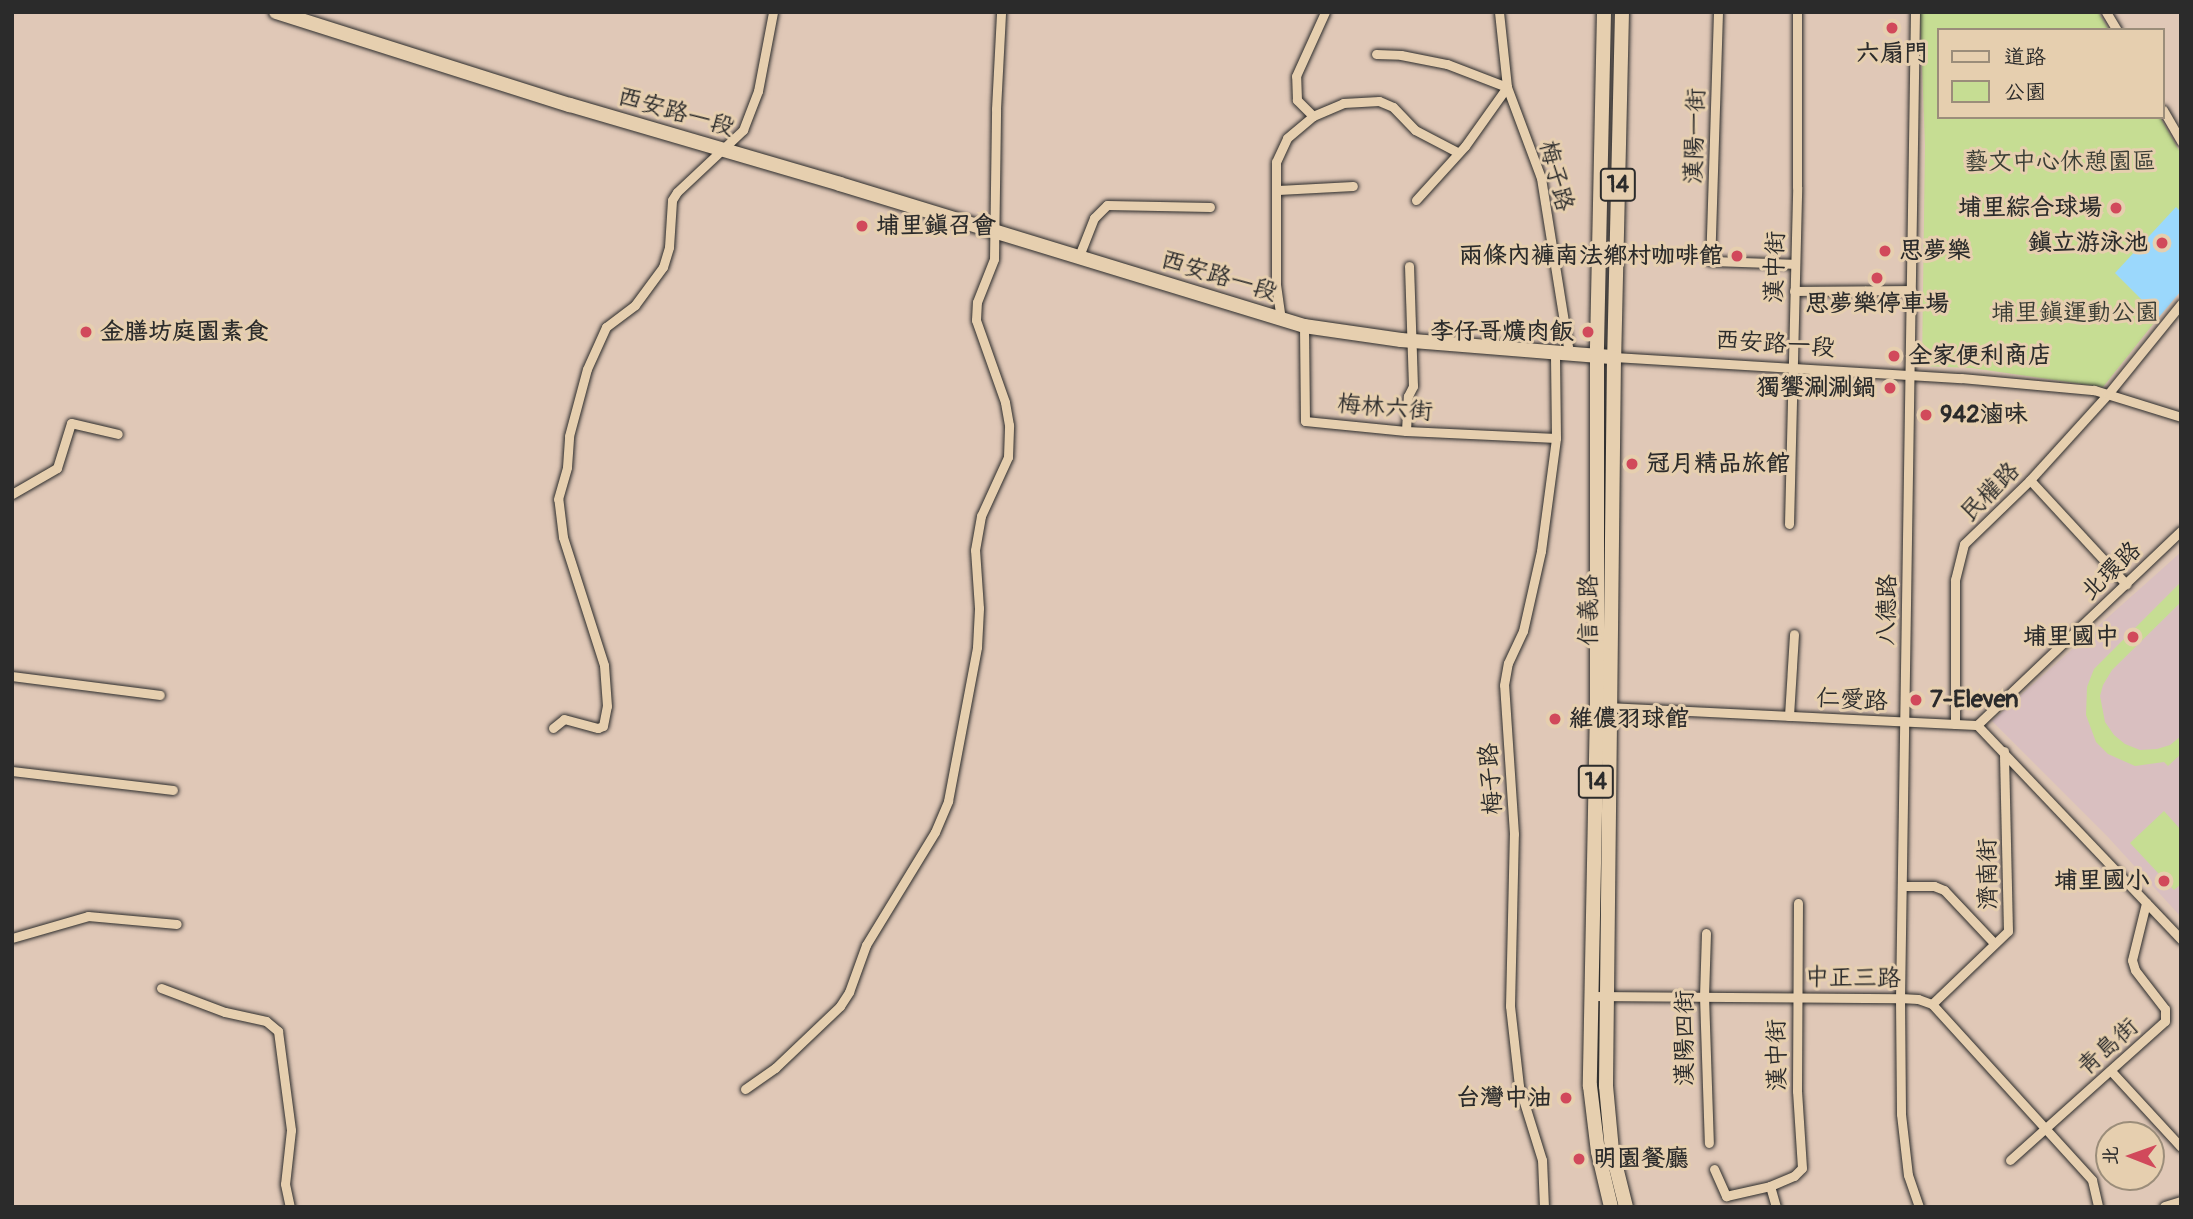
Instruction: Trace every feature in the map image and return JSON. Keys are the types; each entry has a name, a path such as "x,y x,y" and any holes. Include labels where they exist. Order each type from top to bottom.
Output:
{"main road":[{"name":"西安路一段","path":"276,12 1304,326 1413,341 1614,357"},
{"name":"信義路","path":"1604,12 1597,355 1605,707 1608,996 1606,1086 1612,1151 1626,1207"},
{"name":"信義路","path":"1611,1207 1598,1152 1590,1086 1605,707 1622,12"}],"street":[{"path":"553,728 564,719 603,726 607,706 604,665 563,537 558,499 567,467 569,436 587,369 606,327 635,305 663,267 669,247 672,200 743,130 751,112 773,12"},
{"path":"745,1089 775,1068 840,1006 849,992 866,945 935,832 948,801 977,647 979,608 975,550 981,516 1008,457 1009,425 1005,402 976,320 976,302 994,259 997,74 1001,12"},
{"path":"1313,116 1297,100 1296,81 1325,12"},
{"name":"梅子路","path":"1499,12 1507,87 1541,178 1562,352 1556,438 1530,602 1523,631 1508,663 1504,685 1514,834 1510,1006 1519,1086 1542,1160 1544,1207"},
{"name":"漢陽一街","path":"1718,12 1710,261 1794,264"},
{"name":"漢中街","path":"1789,524 1797,12"},
{"name":"八德路","path":"1915,12 1900,1114 1909,1175 1919,1207"},
{"path":"2106,12 2116,28"},
{"path":"1376,54 1402,55 1447,64 1507,87 1465,146 1416,200"},
{"path":"1281,320 1276,284 1276,162 1287,138 1313,116 1343,103 1380,101 1393,107 1415,130 1457,152"},
{"path":"2165,113 2181,141"},
{"path":"1278,190 1353,186"},
{"path":"1079,256 1094,218 1107,205 1210,207"},
{"path":"1406,431 1408,397 1413,386 1409,266"},
{"path":"1794,291 1911,290"},
{"name":"民權路","path":"1955,724 1955,580 1964,544 2029,480 2108,394 2181,304"},
{"name":"梅林六街","path":"1304,326 1305,421 1406,431 1556,438"},
{"name":"西安路一段","path":"1614,357 2094,390 2181,417"},
{"path":"12,495 57,468 71,423 118,434"},
{"path":"2029,480 2126,584"},
{"name":"北環路","path":"1977,726 2181,531"},
{"path":"1789,716 1794,634"},
{"path":"12,676 160,695"},
{"name":"仁愛路","path":"1605,707 1977,726"},
{"path":"1977,726 2004,751 2181,939"},
{"name":"濟南街","path":"1932,1004 2008,930 2004,751"},
{"path":"12,771 173,790"},
{"path":"1902,886 1934,886 1944,890 1993,942"},
{"name":"青島街","path":"2010,1160 2165,1021 2166,1014 2135,970 2132,960 2146,902"},
{"name":"漢中街","path":"1770,1186 1794,1176 1802,1168 1798,1115 1796,997 1798,903"},
{"path":"12,938 88,916 177,924"},
{"name":"漢陽四街","path":"1706,933 1703,996 1709,1143"},
{"path":"161,988 225,1012 266,1021 278,1031 291,1130 285,1184 290,1207"},
{"name":"中正三路","path":"1592,996 1900,998 1918,999 1932,1004 2092,1180 2098,1207"},
{"path":"2111,1071 2181,1147"},
{"path":"1714,1169 1726,1196 1770,1186 1776,1207"},
{"path":"2165,1207 2181,1202"}],"shaded area":[{"name":"埔里國中","path":"2181,552 2181,917 2107,836 1992,721"}],"green space":[{"name":"埔里鎮運動公園","path":"1920,12 2098,12 2108,28 1938,28 1938,119 2161,119 2181,154 2181,289 2103,387 1972,368 1922,366 1925,145"},
{"path":"2181,582 2181,602 2112,670 2100,696 2105,722 2125,744 2140,750 2157,749 2170,745 2181,736 2181,754 2168,766 2164,762 2135,766 2108,754 2096,742 2086,715 2087,687 2094,669"},
{"path":"2164,811 2181,830 2181,884 2174,890 2130,843"}],"water":[{"name":"鎮立游泳池","path":"2176,207 2181,212 2181,291 2159,317 2115,273"}],"place":[{"name":"六扇門","path":"1892,28"},
{"name":"埔里綜合球場","path":"2116,208"},
{"name":"埔里鎮召會","path":"862,226"},
{"name":"鎮立游泳池","path":"2162,243"},
{"name":"思夢樂","path":"1885,251"},
{"name":"兩條內褲南法鄉村咖啡館","path":"1737,256"},
{"name":"思夢樂停車場","path":"1877,278"},
{"name":"金膳坊庭園素食","path":"86,332"},
{"name":"李仔哥爌肉飯","path":"1588,332"},
{"name":"全家便利商店","path":"1894,356"},
{"name":"獨饗涮涮鍋","path":"1890,388"},
{"name":"942滷味","path":"1926,415"},
{"name":"冠月精品旅館","path":"1632,464"},
{"name":"埔里國中","path":"2133,637"},
{"name":"7-Eleven","path":"1916,700"},
{"name":"維儂羽球館","path":"1555,719"},
{"name":"埔里國小","path":"2164,881"},
{"name":"台灣中油","path":"1566,1098"},
{"name":"明園餐廳","path":"1579,1159"}],"park label":[{"name":"藝文中心休憩園區","path":"2060,162"}]}
